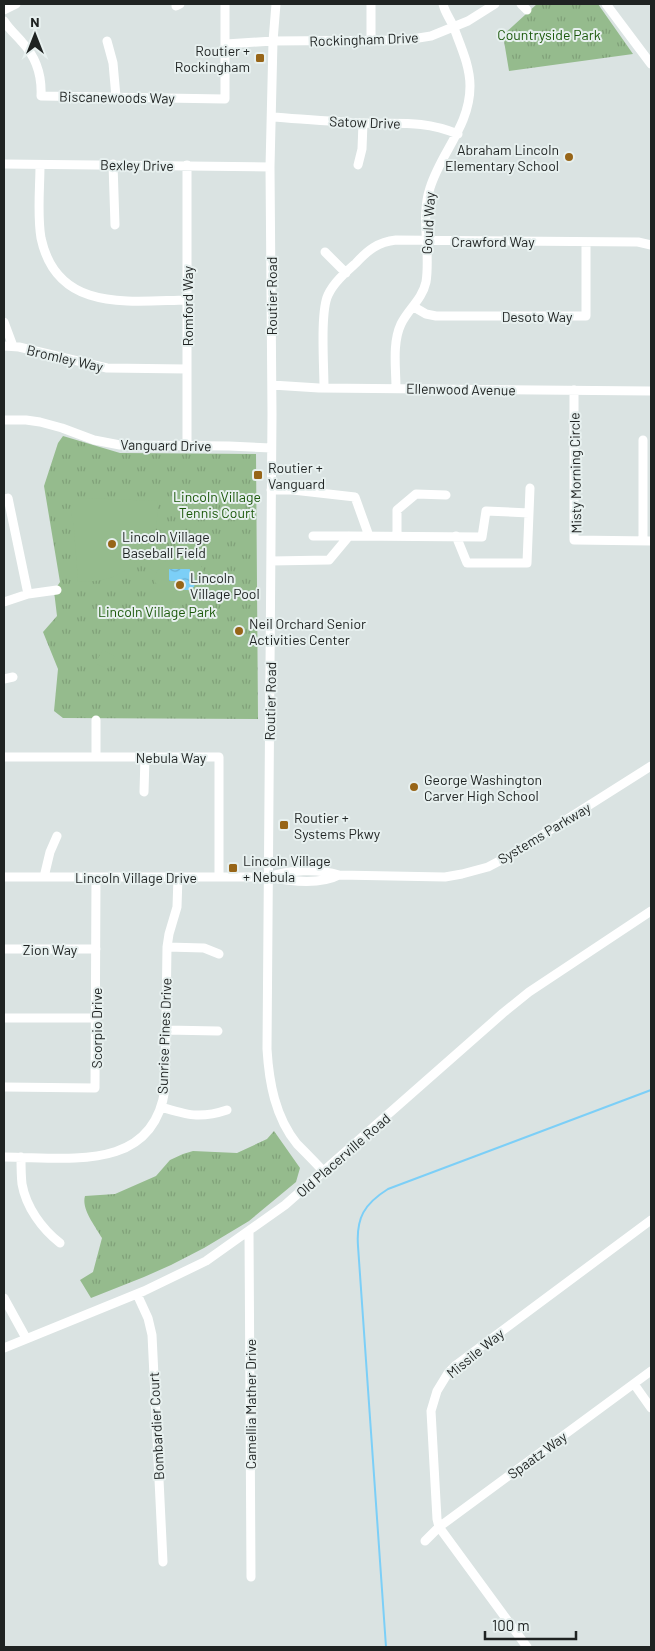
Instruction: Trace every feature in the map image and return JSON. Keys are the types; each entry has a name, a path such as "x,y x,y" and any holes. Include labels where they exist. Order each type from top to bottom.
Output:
{"street":[{"path":"4,10 16,4"},
{"path":"225,4 226,44"},
{"name":"Routier Road","path":"276,4 272,41 270,167 272,385 267,1049 271,1086 279,1112 296,1143 324,1172"},
{"path":"371,4 372,40"},
{"name":"Gould Way","path":"396,388 397,335 402,323 423,292 426,279 427,204 429,191 458,134 467,111 470,85 467,65 454,27 443,4"},
{"name":"Rockingham Drive","path":"226,44 272,41 406,40 432,36 454,27 494,4"},
{"path":"606,4 651,64"},
{"name":"Biscanewoods Way","path":"4,21 24,44 34,60 40,78 41,96 225,99 226,44"},
{"path":"107,41 113,64 116,97"},
{"name":"Satow Drive","path":"272,118 423,124 437,126 458,134"},
{"path":"358,165 362,149 363,123"},
{"name":"Bexley Drive","path":"4,164 270,167"},
{"path":"40,164 41,238 51,263 64,279 80,291 105,300 187,300"},
{"path":"113,164 115,225"},
{"name":"Romford Way","path":"187,446 188,166"},
{"name":"Crawford Way","path":"324,388 324,307 332,288 371,248 382,242 427,240 638,242 651,245"},
{"name":"Desoto Way","path":"414,307 426,314 436,316 586,316 586,242"},
{"path":"325,252 346,273"},
{"path":"4,322 8,346"},
{"name":"Bromley Way","path":"8,346 104,368 187,369"},
{"name":"Ellenwood Avenue","path":"272,385 324,388 651,391"},
{"name":"Misty Morning Circle","path":"574,390 574,540 647,541"},
{"name":"Vanguard Drive","path":"4,420 26,420 47,424 94,440 120,445 271,448"},
{"path":"643,440 647,541"},
{"path":"456,536 467,562 527,563 530,488"},
{"path":"271,490 293,490 356,496 368,536"},
{"path":"397,536 397,510 403,504 416,494 446,495"},
{"path":"4,499 8,498 28,594"},
{"path":"313,536 482,537 486,511 529,513"},
{"path":"271,560 329,560 348,536"},
{"path":"4,602 28,594 56,590"},
{"path":"96,720 96,757"},
{"name":"Nebula Way","path":"4,757 219,757 219,877"},
{"path":"144,792 145,757"},
{"name":"Systems Parkway","path":"268,877 283,872 329,872 339,875 445,877 488,867 509,856 651,766"},
{"path":"44,877 50,852 57,836"},
{"name":"Lincoln Village Drive","path":"4,877 268,877"},
{"name":"Scorpio Drive","path":"4,1087 95,1088 96,877"},
{"name":"Sunrise Pines Drive","path":"4,1157 90,1157 116,1152 128,1147 144,1134 152,1124 161,1107 165,1089 167,947 177,907 178,877"},
{"name":"Old Placerville Road","path":"4,1348 169,1280 206,1261 249,1232 324,1172 529,992 651,911"},
{"path":"167,947 204,948 219,954"},
{"name":"Zion Way","path":"4,949 96,949"},
{"path":"4,1018 96,1018"},
{"path":"166,1030 218,1031"},
{"path":"161,1107 197,1116 227,1110"},
{"path":"21,1157 22,1180 26,1199 42,1226 60,1243"},
{"name":"Missile Way","path":"527,1647 439,1527 431,1422 433,1401 442,1381 461,1361 651,1220"},
{"name":"Camellia Mather Drive","path":"249,1232 251,1577"},
{"name":"Bombardier Court","path":"137,1294 148,1318 152,1335 163,1562"},
{"path":"4,1298 26,1338"},
{"name":"Spaatz Way","path":"425,1541 439,1527 651,1371"},
{"path":"634,1384 651,1408"}],"green space":[{"name":"Countryside Park","path":"537,4 598,4 633,54 509,71 503,35"},
{"name":"Lincoln Village Park","path":"63,436 120,453 256,454 258,719 63,718 54,711 58,669 43,632 57,616 54,591 60,582 44,486 58,443"},
{"path":"189,493 199,493 199,515 189,514"},
{"path":"203,493 213,493 212,515 202,515"},
{"path":"221,493 231,494 230,515 220,515"},
{"path":"234,493 244,494 244,515 234,515"},
{"name":"Lincoln Village Baseball Field","path":"77,499 157,501 157,522 154,535 148,547 132,565 112,578 78,582 71,510 72,505"},
{"name":"Lincoln Village Pool","path":"169,559 198,559 206,576 200,593 188,600 169,603 154,580 159,565"},
{"path":"103,650 115,656 107,669 95,663"},
{"path":"274,1131 300,1168 296,1182 249,1221 204,1248 144,1277 91,1298 80,1280 93,1272 102,1238 87,1212 84,1201 85,1196 115,1194 156,1176 170,1160 193,1151 237,1153 267,1139"}],"water":[{"path":"169,569 190,569 190,579 194,576 194,587 184,590 184,581 169,581"}],"waterway":[{"path":"386,1647 358,1246 358,1227 363,1213 373,1200 388,1189 651,1090"}],"place":[{"name":"Routier + Rockingham","path":"260,58"},
{"name":"Abraham Lincoln Elementary School","path":"569,157"},
{"name":"Routier + Vanguard","path":"258,475"},
{"name":"Lincoln Village Baseball Field","path":"112,544"},
{"name":"Lincoln Village Pool","path":"180,585"},
{"name":"Neil Orchard Senior Activities Center","path":"239,631"},
{"name":"George Washington Carver High School","path":"414,787"},
{"name":"Routier + Systems Pkwy","path":"284,825"},
{"name":"Lincoln Village + Nebula","path":"233,868"}],"park label":[{"name":"Lincoln Village Tennis Court","path":"217,504"}]}
